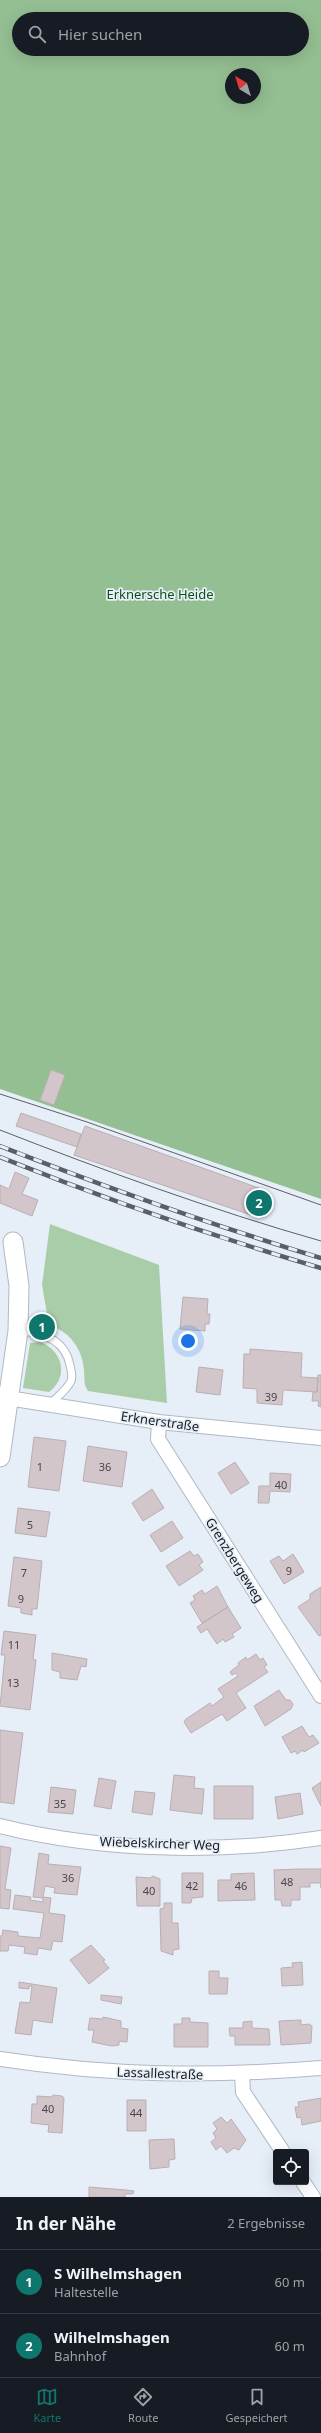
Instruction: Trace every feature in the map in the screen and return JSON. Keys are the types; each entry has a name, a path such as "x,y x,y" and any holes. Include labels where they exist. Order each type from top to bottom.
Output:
{"street":[{"path":"0,1457 4,1396 18,1331 19,1286 13,1242"},
{"name":"Erknerstraße","path":"4,1396 159,1422 321,1438"},
{"name":"Grenzbergeweg","path":"159,1422 158,1439 321,1696"},
{"name":"Wiebelskircher Weg","path":"0,1826 60,1837 177,1847 238,1846 321,1838"},
{"name":"Lassallestraße","path":"0,2058 100,2071 181,2075 242,2074 321,2068"},
{"path":"242,2074 243,2092 280,2149"},
{"path":"305,2185 313,2197"}],"lane":[{"path":"18,1331 42,1333 53,1338 69,1359 72,1372 71,1380 50,1404"}],"green space":[{"name":"Erknersche Heide","path":"0,0 321,0 321,1199 0,1089"},
{"path":"50,1224 159,1265 167,1403 88,1391 86,1388 83,1362 78,1348 63,1332 49,1325 42,1285"},
{"path":"40,1342 54,1351 61,1364 59,1379 49,1392 23,1388 30,1343"}],"building":[{"path":"51,1070 65,1075 54,1105 40,1100"},
{"path":"21,1113 81,1134 77,1147 16,1126"},
{"path":"85,1126 267,1191 257,1217 74,1155"},
{"path":"15,1172 29,1178 22,1194 38,1200 32,1216 0,1203 0,1185 9,1189"},
{"path":"183,1297 208,1299 207,1314 210,1314 209,1324 205,1324 205,1331 180,1329"},
{"path":"250,1349 302,1353 301,1377 318,1378 317,1392 283,1390 282,1405 257,1403 257,1389 243,1388 244,1354 250,1354"},
{"path":"199,1367 223,1370 220,1395 196,1392"},
{"path":"318,1375 321,1375 321,1407 318,1406 319,1401 312,1401 313,1392 317,1392"},
{"path":"34,1437 66,1441 59,1491 28,1487"},
{"path":"88,1446 127,1452 122,1487 83,1481"},
{"path":"235,1462 249,1483 231,1494 218,1473"},
{"path":"270,1473 291,1474 290,1492 270,1491 269,1503 258,1503 259,1486 270,1486"},
{"path":"152,1489 164,1508 143,1521 132,1503"},
{"path":"18,1508 50,1512 46,1537 15,1533"},
{"path":"172,1521 183,1538 161,1552 150,1535"},
{"path":"190,1551 194,1556 198,1554 203,1562 199,1565 203,1570 179,1586 166,1566"},
{"path":"293,1554 304,1572 284,1584 270,1561 279,1556 283,1561"},
{"path":"14,1557 42,1561 37,1609 32,1609 32,1615 21,1613 21,1608 8,1606"},
{"path":"217,1586 228,1607 202,1623 190,1603 195,1600 193,1596 202,1590 205,1594"},
{"path":"321,1587 321,1635 319,1636 298,1607 310,1599 310,1594"},
{"path":"228,1607 241,1628 232,1634 234,1637 225,1642 223,1639 217,1644 207,1629 201,1633 197,1627"},
{"path":"4,1631 36,1635 33,1659 36,1660 30,1710 0,1706 5,1655 1,1655"},
{"path":"52,1653 87,1659 86,1667 81,1666 77,1680 60,1678 60,1672 52,1670"},
{"path":"256,1654 260,1660 263,1658 267,1665 264,1667 268,1672 236,1693 246,1708 227,1721 222,1714 191,1733 184,1722 186,1719 210,1703 212,1706 224,1697 218,1689 238,1676 236,1673 232,1675 230,1672 246,1657 247,1660"},
{"path":"279,1690 286,1700 290,1700 293,1704 291,1709 265,1726 254,1706"},
{"path":"302,1726 309,1737 313,1735 319,1743 304,1752 303,1750 297,1754 295,1751 291,1753 282,1737"},
{"path":"0,1730 23,1733 14,1804 0,1802"},
{"path":"174,1775 195,1777 194,1788 204,1789 202,1814 170,1810"},
{"path":"99,1778 116,1781 111,1809 94,1806"},
{"path":"321,1782 321,1806 312,1788"},
{"path":"214,1786 253,1786 253,1819 214,1819"},
{"path":"51,1787 76,1790 73,1814 48,1812"},
{"path":"135,1791 155,1793 152,1815 132,1812"},
{"path":"300,1793 303,1814 278,1819 275,1797"},
{"path":"0,1846 11,1848 5,1889 11,1890 9,1909 0,1908"},
{"path":"39,1853 49,1855 48,1864 81,1867 77,1895 54,1893 55,1888 45,1886 43,1897 51,1898 49,1913 65,1915 62,1942 53,1941 51,1950 38,1948 37,1955 24,1953 25,1947 9,1945 8,1951 0,1951 0,1936 2,1936 3,1930 18,1932 18,1936 40,1938 44,1913 13,1909 15,1895 31,1897 30,1900 43,1902 43,1898 33,1897"},
{"path":"321,1869 321,1883 310,1883 310,1887 300,1887 300,1900 291,1900 291,1906 282,1906 281,1900 275,1900 274,1870"},
{"path":"182,1873 203,1873 203,1897 192,1898 191,1903 182,1903"},
{"path":"254,1873 255,1900 218,1901 218,1880 231,1880 231,1874"},
{"path":"153,1876 160,1879 160,1906 137,1906 136,1877 150,1878"},
{"path":"164,1903 172,1903 172,1923 178,1923 179,1949 173,1950 173,1955 161,1951 160,1909 164,1908"},
{"path":"91,1945 105,1960 103,1961 109,1968 89,1984 70,1960"},
{"path":"302,1962 303,1985 282,1986 281,1968 293,1967 292,1963"},
{"path":"209,1971 219,1971 219,1978 228,1978 227,1994 209,1994"},
{"path":"19,1982 57,1988 52,2023 33,2020 31,2035 15,2033 20,2002 30,2003 32,1986 29,1986 29,1989 19,1988"},
{"path":"101,1995 122,1997 121,2004 101,2000"},
{"path":"103,2017 121,2021 121,2028 128,2029 127,2042 119,2041 119,2045 112,2046 92,2042 94,2030 88,2030 90,2018 103,2019"},
{"path":"182,2018 190,2018 190,2022 208,2023 208,2047 174,2047 174,2024 182,2024"},
{"path":"301,2020 301,2025 309,2024 312,2026 311,2043 281,2045 279,2021"},
{"path":"252,2021 252,2028 269,2029 270,2045 235,2045 235,2036 230,2036 229,2028 243,2028 243,2022"},
{"path":"53,2095 62,2096 64,2098 62,2133 48,2132 49,2125 31,2123 32,2104 37,2104 37,2096 52,2097"},
{"path":"321,2098 321,2121 302,2125 301,2117 297,2118 295,2107 299,2107 298,2102"},
{"path":"127,2100 146,2100 146,2131 127,2131"},
{"path":"221,2117 227,2123 231,2119 246,2140 239,2150 234,2148 227,2153 221,2146 216,2150 211,2142 216,2138 213,2133 217,2129 213,2123"},
{"path":"174,2139 175,2159 169,2160 169,2167 150,2169 149,2140"},
{"path":"89,2187 134,2191 133,2194 125,2194 125,2197 89,2197"}],"tram line":[{"path":"0,1094 87,1122 321,1205"},
{"path":"0,1130 159,1189 321,1241"}],"railway":[{"path":"0,1146 159,1205 321,1258"},
{"path":"0,1157 79,1188 159,1216 321,1268"}],"place":[{"name":"Wilhelmshagen","path":"259,1203"},
{"name":"S Wilhelmshagen","path":"42,1327"}]}
